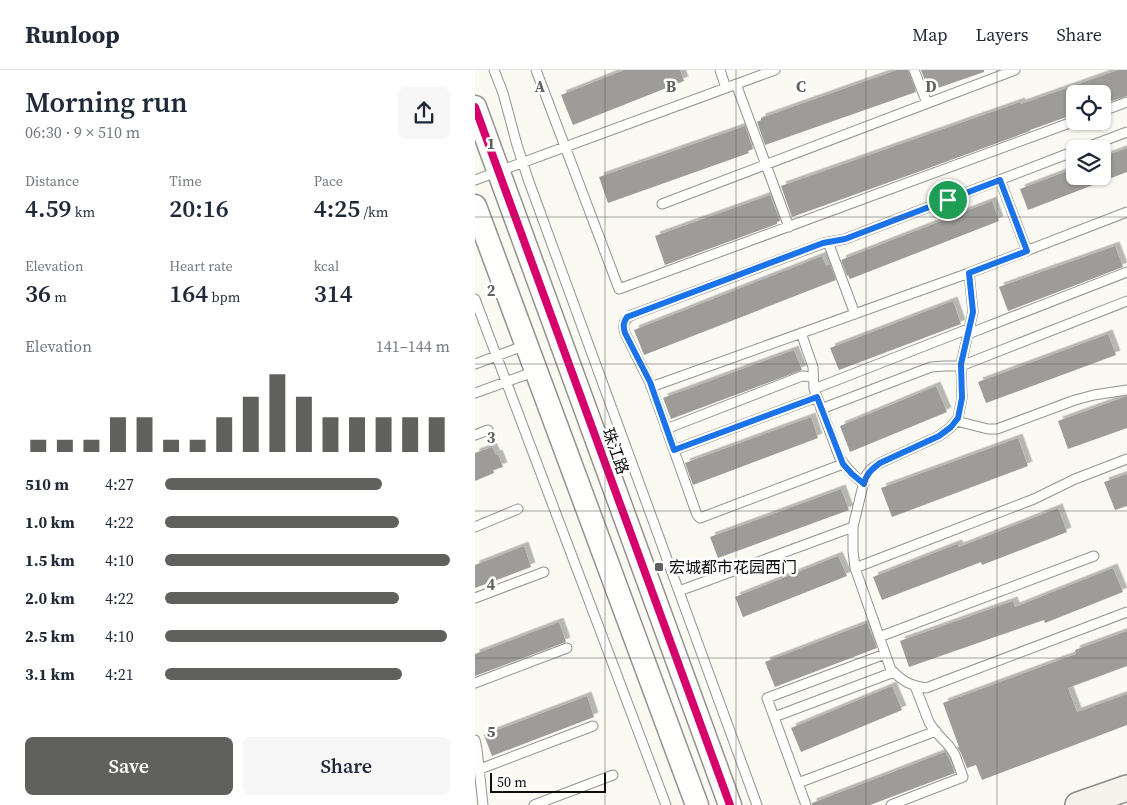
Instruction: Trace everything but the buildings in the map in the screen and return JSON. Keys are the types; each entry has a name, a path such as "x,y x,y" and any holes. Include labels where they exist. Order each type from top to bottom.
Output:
{"main road":[{"path":"1078,805 1127,788"}],"street":[{"name":"珠江路","path":"475,107 731,805"},
{"path":"475,206 697,805"}],"lane":[{"path":"494,70 503,94 522,162 757,805"},
{"path":"537,70 619,289 1066,124"},
{"path":"720,70 726,88"},
{"path":"475,180 775,70"},
{"path":"914,70 927,103"},
{"path":"662,204 1015,70"},
{"path":"736,84 789,226"},
{"path":"1111,108 1127,102"},
{"path":"1106,140 1127,132"},
{"path":"843,464 700,518 697,515 651,386 625,333 624,321 627,317 828,242 845,239 1066,154"},
{"path":"1000,180 1027,251"},
{"path":"651,386 969,273 1127,212"},
{"path":"828,242 855,314"},
{"path":"674,450 968,331 1127,272"},
{"path":"969,273 973,312 961,366 962,398 956,421 939,436 871,469 865,478 853,527 855,568 891,670 901,680 926,688 1127,612"},
{"path":"475,299 666,805"},
{"path":"821,409 931,367 961,366 1127,301"},
{"path":"801,333 813,367 815,393 843,464 864,484"},
{"path":"475,364 526,345"},
{"path":"475,393 536,371"},
{"path":"666,429 802,376 813,377"},
{"path":"956,421 988,430 997,429 1075,400 1127,390"},
{"path":"475,435 488,430"},
{"path":"855,568 1034,498 1127,459"},
{"path":"475,526 518,509"},
{"path":"679,591 853,527"},
{"path":"879,637 1094,556"},
{"path":"475,598 544,572"},
{"path":"475,683 567,648"},
{"path":"806,805 767,698 885,654"},
{"path":"774,717 894,672"},
{"path":"891,805 963,777 955,755 929,722 915,686"},
{"path":"480,769 593,726"},
{"path":"798,783 936,731"},
{"path":"475,740 483,805"},
{"path":"534,805 613,775"}],"cycle path":[{"path":"475,107 730,805"}],"place":[{"name":"宏城都市花园西门","path":"659,567"}],"route":[{"path":"1000,180 1027,251 969,273 973,312 961,364 961,407 958,418 951,427 939,436 880,463 871,469 865,478 864,484 843,464 817,397 674,450 650,382 625,333 623,326 627,317 823,243 845,239 948,200 1000,180"}]}
